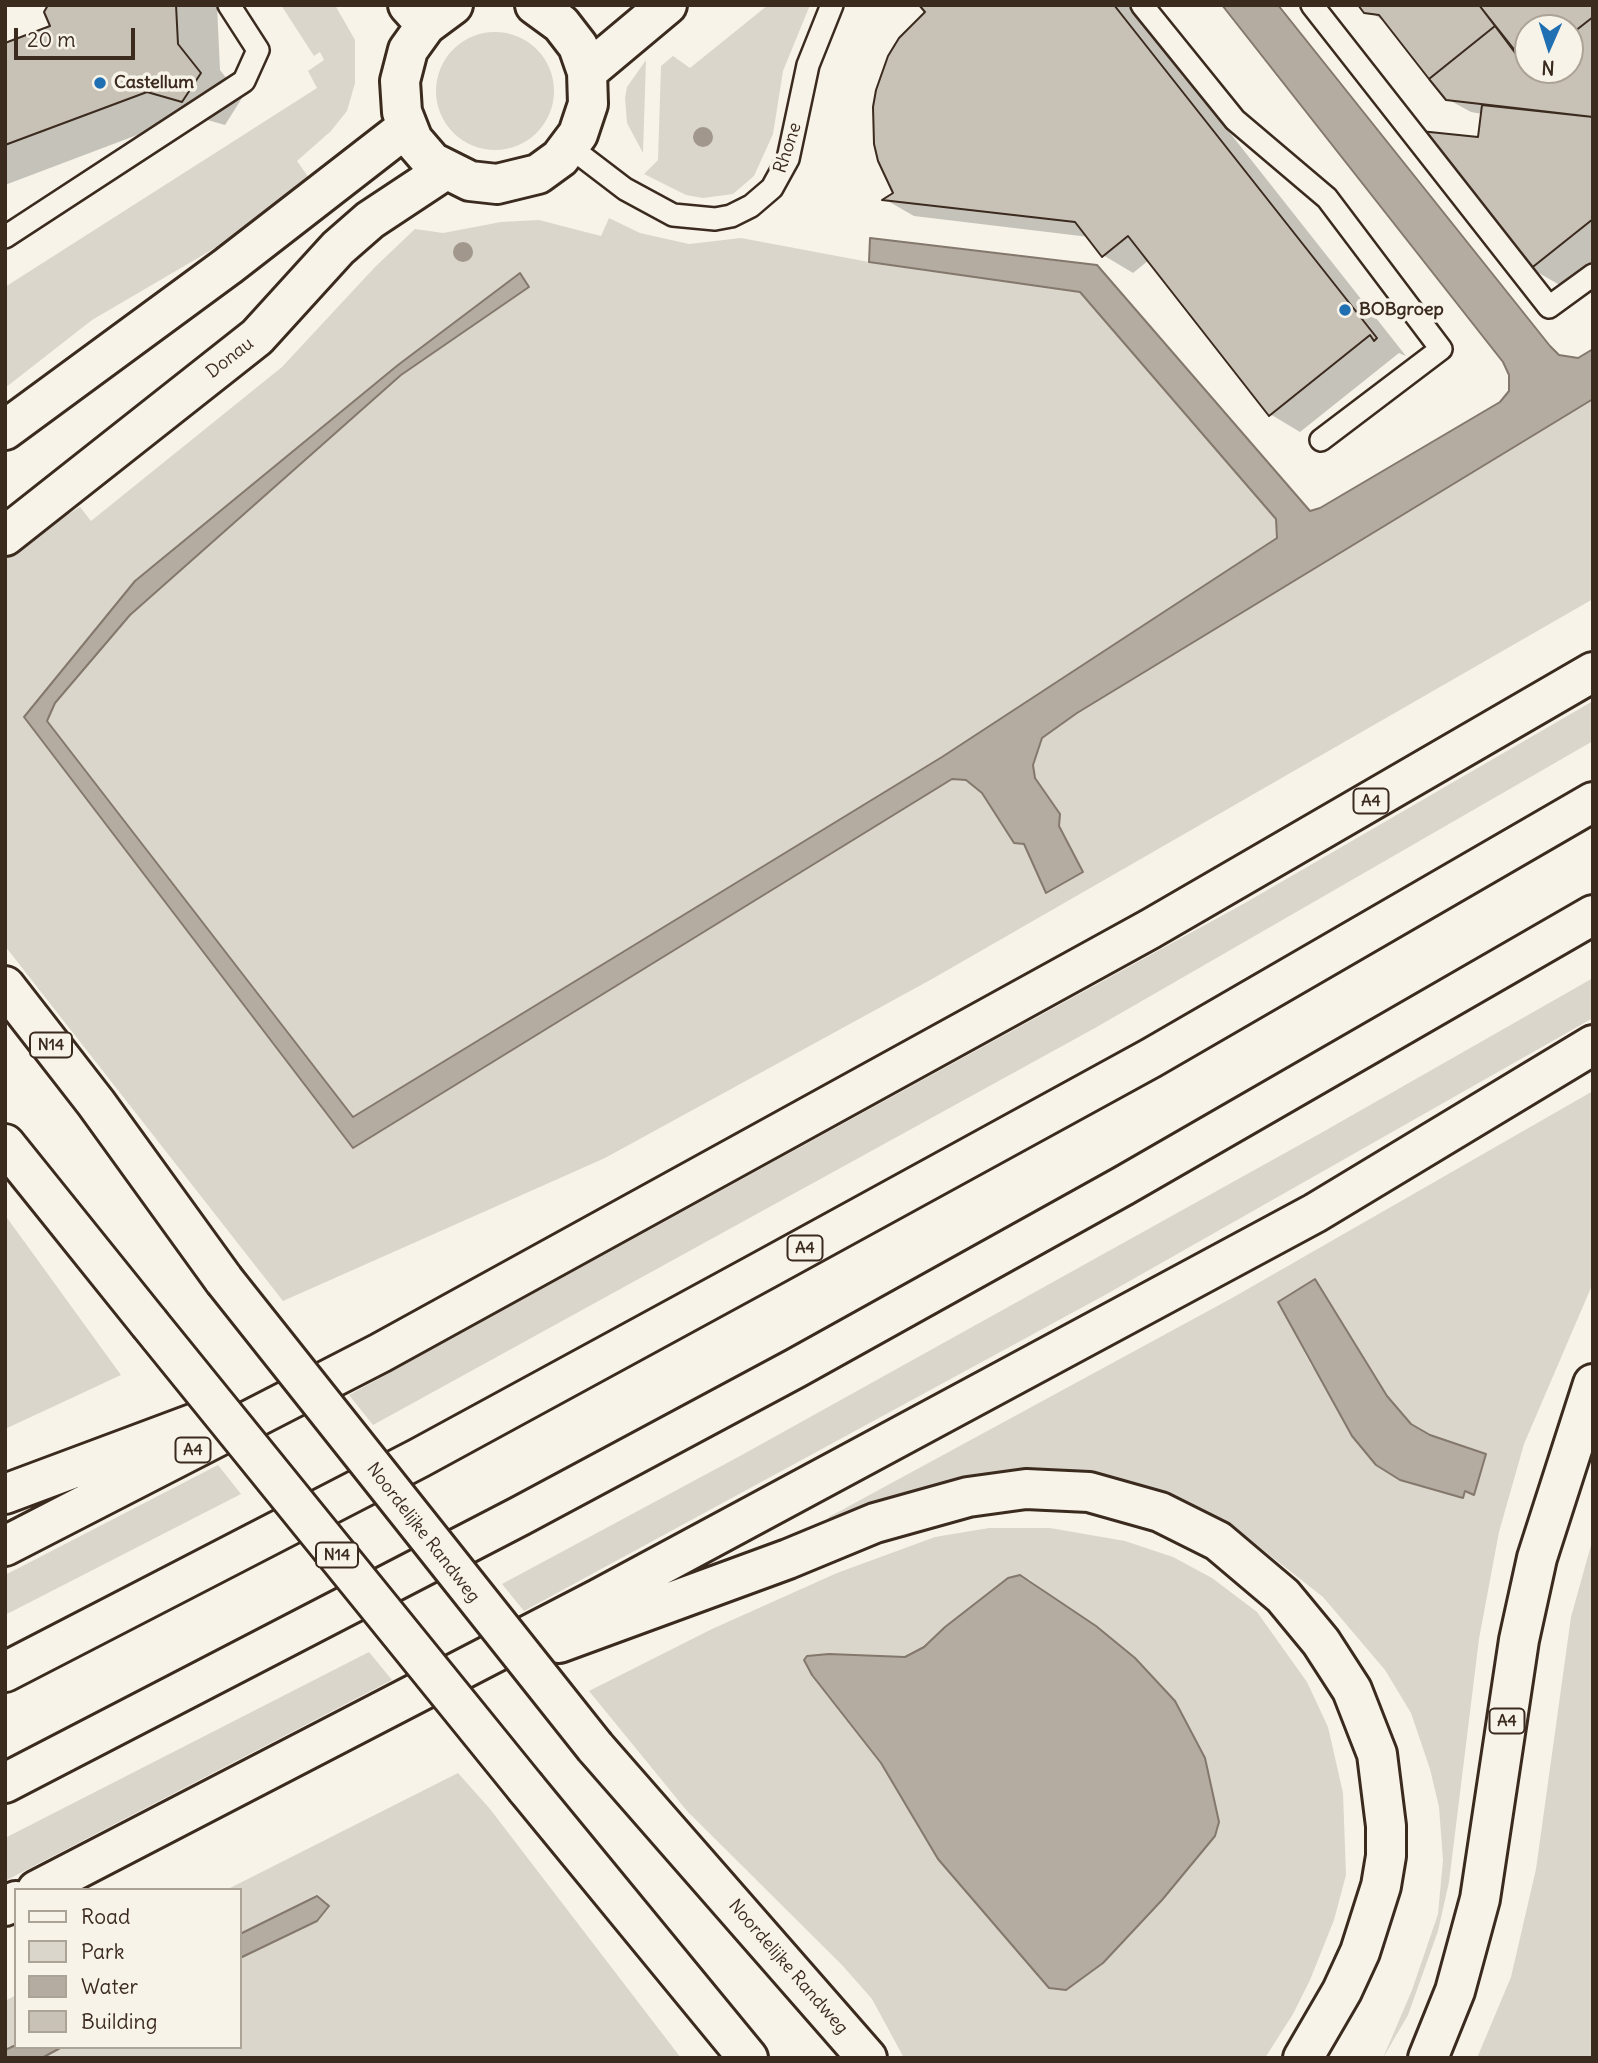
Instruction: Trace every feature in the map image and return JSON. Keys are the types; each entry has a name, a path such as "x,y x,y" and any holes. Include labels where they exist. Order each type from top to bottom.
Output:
{"main road":[{"path":"587,72 667,5"},
{"path":"429,12 403,65 400,96 407,127 422,151 444,171 477,183 511,183 538,174 560,158 569,147 586,111 587,72 561,11"},
{"path":"5,430 228,266 407,127"},
{"name":"Donau","path":"5,536 257,337 338,248 370,219 444,171"},
{"name":"A4","path":"5,1546 380,1353 1150,929 1593,672"},
{"name":"A4","path":"5,1672 419,1458 766,1269 1151,1058 1593,802"},
{"path":"5,1783 520,1516 796,1368 1123,1186 1593,915"},
{"name":"Noordelijke Randweg","path":"5,986 96,1103 224,1280 595,1747 867,2058"},
{"path":"41,1888 598,1600 1315,1213 1593,1045"},
{"name":"N14","path":"5,1144 748,2058"},
{"name":"A4","path":"5,1494 380,1353"},
{"name":"A4","path":"1428,2058 1455,1990 1480,1899 1519,1640 1545,1532 1593,1384"},
{"path":"405,1699 788,1559 875,1523 968,1497 1057,1488 1089,1492 1160,1512 1218,1541 1283,1596 1321,1642 1352,1690 1377,1754 1386,1826 1386,1856 1381,1886 1356,1962 1303,2058"}],"lane":[{"path":"5,237 244,80 258,50 229,5"},
{"name":"Rhone","path":"569,147 625,189 673,215 715,219 732,216 751,206 772,188 788,159 808,65 832,5"},
{"path":"1142,5 1235,120 1327,198 1441,349 1321,440"},
{"path":"1312,5 1549,307 1593,275"}],"green space":[{"path":"281,5 335,5 355,40 355,83 347,111 331,131 297,161 314,185 297,200 92,320 5,388 5,287 317,88 308,71 324,60 320,52 314,56"},
{"path":"768,5 810,5 783,71 773,134 754,176 733,194 703,198 686,195 644,174 658,160 661,66 673,56 690,68"},
{"path":"495,32 518,37 537,49 549,68 554,91 549,114 537,133 518,145 495,150 472,145 453,133 441,114 436,91 441,68 453,49 472,37"},
{"path":"646,60 643,153 627,123 625,98 627,87"},
{"path":"609,218 640,233 689,244 741,238 869,262 1080,291 1276,519 1277,538 942,757 353,1117 47,721 54,703 130,615 402,375 529,288 520,274 398,365 135,581 24,717 353,1147 952,779 965,780 982,793 1014,843 1024,844 1046,893 1083,871 1059,826 1060,814 1035,778 1033,765 1042,738 1077,713 1593,399 1593,599 932,979 605,1158 283,1301 5,946 5,552 80,507 91,521 282,367 375,267 415,229 443,233 501,222 539,220 601,236"},
{"path":"1593,701 1593,741 1095,1028 373,1425 349,1395 1245,903"},
{"path":"1593,978 1593,1018 1105,1295 524,1611 502,1584 740,1456 1321,1133"},
{"path":"1593,1091 1593,1283 1524,1444 1499,1532 1479,1639 1449,1882 1438,1931 1408,2015 1383,2058 1412,1990 1438,1914 1443,1860 1439,1807 1430,1769 1411,1713 1385,1670 1323,1597 1249,1539 1133,1493 825,1531 829,1517 1232,1298","holes":["1315,1280 1387,1396 1411,1424 1430,1435 1486,1454 1463,1498 1400,1480 1311,1365 1278,1302"]},
{"path":"5,1215 121,1375 5,1429"},
{"path":"218,1465 241,1494 5,1615 5,1575"},
{"path":"989,1528 1050,1528 1125,1541 1173,1557 1212,1578 1257,1612 1307,1682 1328,1727 1343,1793 1346,1875 1334,1920 1310,1980 1293,2014 1265,2058 904,2058 872,1999 842,1965 687,1811 589,1691 712,1629 837,1573 935,1537","holes":["1029,1579 1135,1658 1175,1701 1205,1758 1219,1822 1218,1830 1103,1963 1066,1989 812,1675 807,1656 905,1657 924,1647 945,1627"]},
{"path":"1593,1538 1593,2058 1477,2058 1511,1977 1536,1869 1571,1617"},
{"path":"369,1652 392,1680 5,1881 5,1838"},
{"path":"458,1773 490,1809 681,2058 42,2058 58,2049 242,2049 242,1957 317,1921 329,1906 316,1895 242,1933 242,1888 230,1888"},
{"path":"14,1996 14,2046 5,2050 5,2001"}],"water":[{"path":"1222,5 1278,5 1550,346 1559,355 1578,358 1593,349 1593,399 1077,713 1042,738 1033,765 1035,778 1060,814 1059,826 1083,872 1046,893 1024,844 1014,843 982,793 966,780 952,779 353,1148 24,717 135,581 398,365 520,273 529,287 401,375 130,615 55,703 47,721 353,1117 942,757 1277,538 1276,519 1080,292 869,262 870,238 1097,265 1310,511 1320,508 1500,402 1509,391 1509,375 1503,362"},
{"path":"1315,1279 1387,1396 1411,1424 1430,1435 1486,1454 1474,1495 1465,1491 1463,1498 1400,1480 1376,1465 1352,1436 1278,1302"},
{"path":"1020,1575 1096,1626 1135,1658 1175,1701 1205,1758 1219,1822 1215,1836 1162,1900 1103,1963 1066,1990 1049,1988 938,1859 881,1763 812,1675 804,1660 807,1656 829,1654 905,1657 924,1647 945,1627 1008,1578"},
{"path":"317,1896 329,1906 317,1921 242,1957 242,1933"},
{"path":"14,2046 14,2049 58,2049 42,2058 5,2058 5,2050"}],"building":[{"name":"Castellum","path":"48,5 176,5 178,44 201,73 182,102 147,92 5,145 5,43 50,26 44,12"},
{"path":"919,5 1114,5 1377,338 1374,341 1370,335 1269,416 1128,236 1102,257 1075,222 882,200 893,193 878,161 874,144 873,107 876,90 888,56 899,38 925,12"},
{"path":"1358,5 1479,5 1495,26 1429,79 1379,15 1364,13"},
{"path":"1479,5 1593,5 1593,17 1584,24 1584,14 1514,14 1514,49"},
{"path":"1593,17 1593,117 1446,100 1429,79 1495,26 1514,51 1514,84 1584,84 1584,24"},
{"path":"1482,105 1593,117 1593,219 1529,270 1420,131 1478,137"}],"place":[{"name":"Castellum","path":"100,83"},
{"name":"BOBgroep","path":"1345,310"}]}
